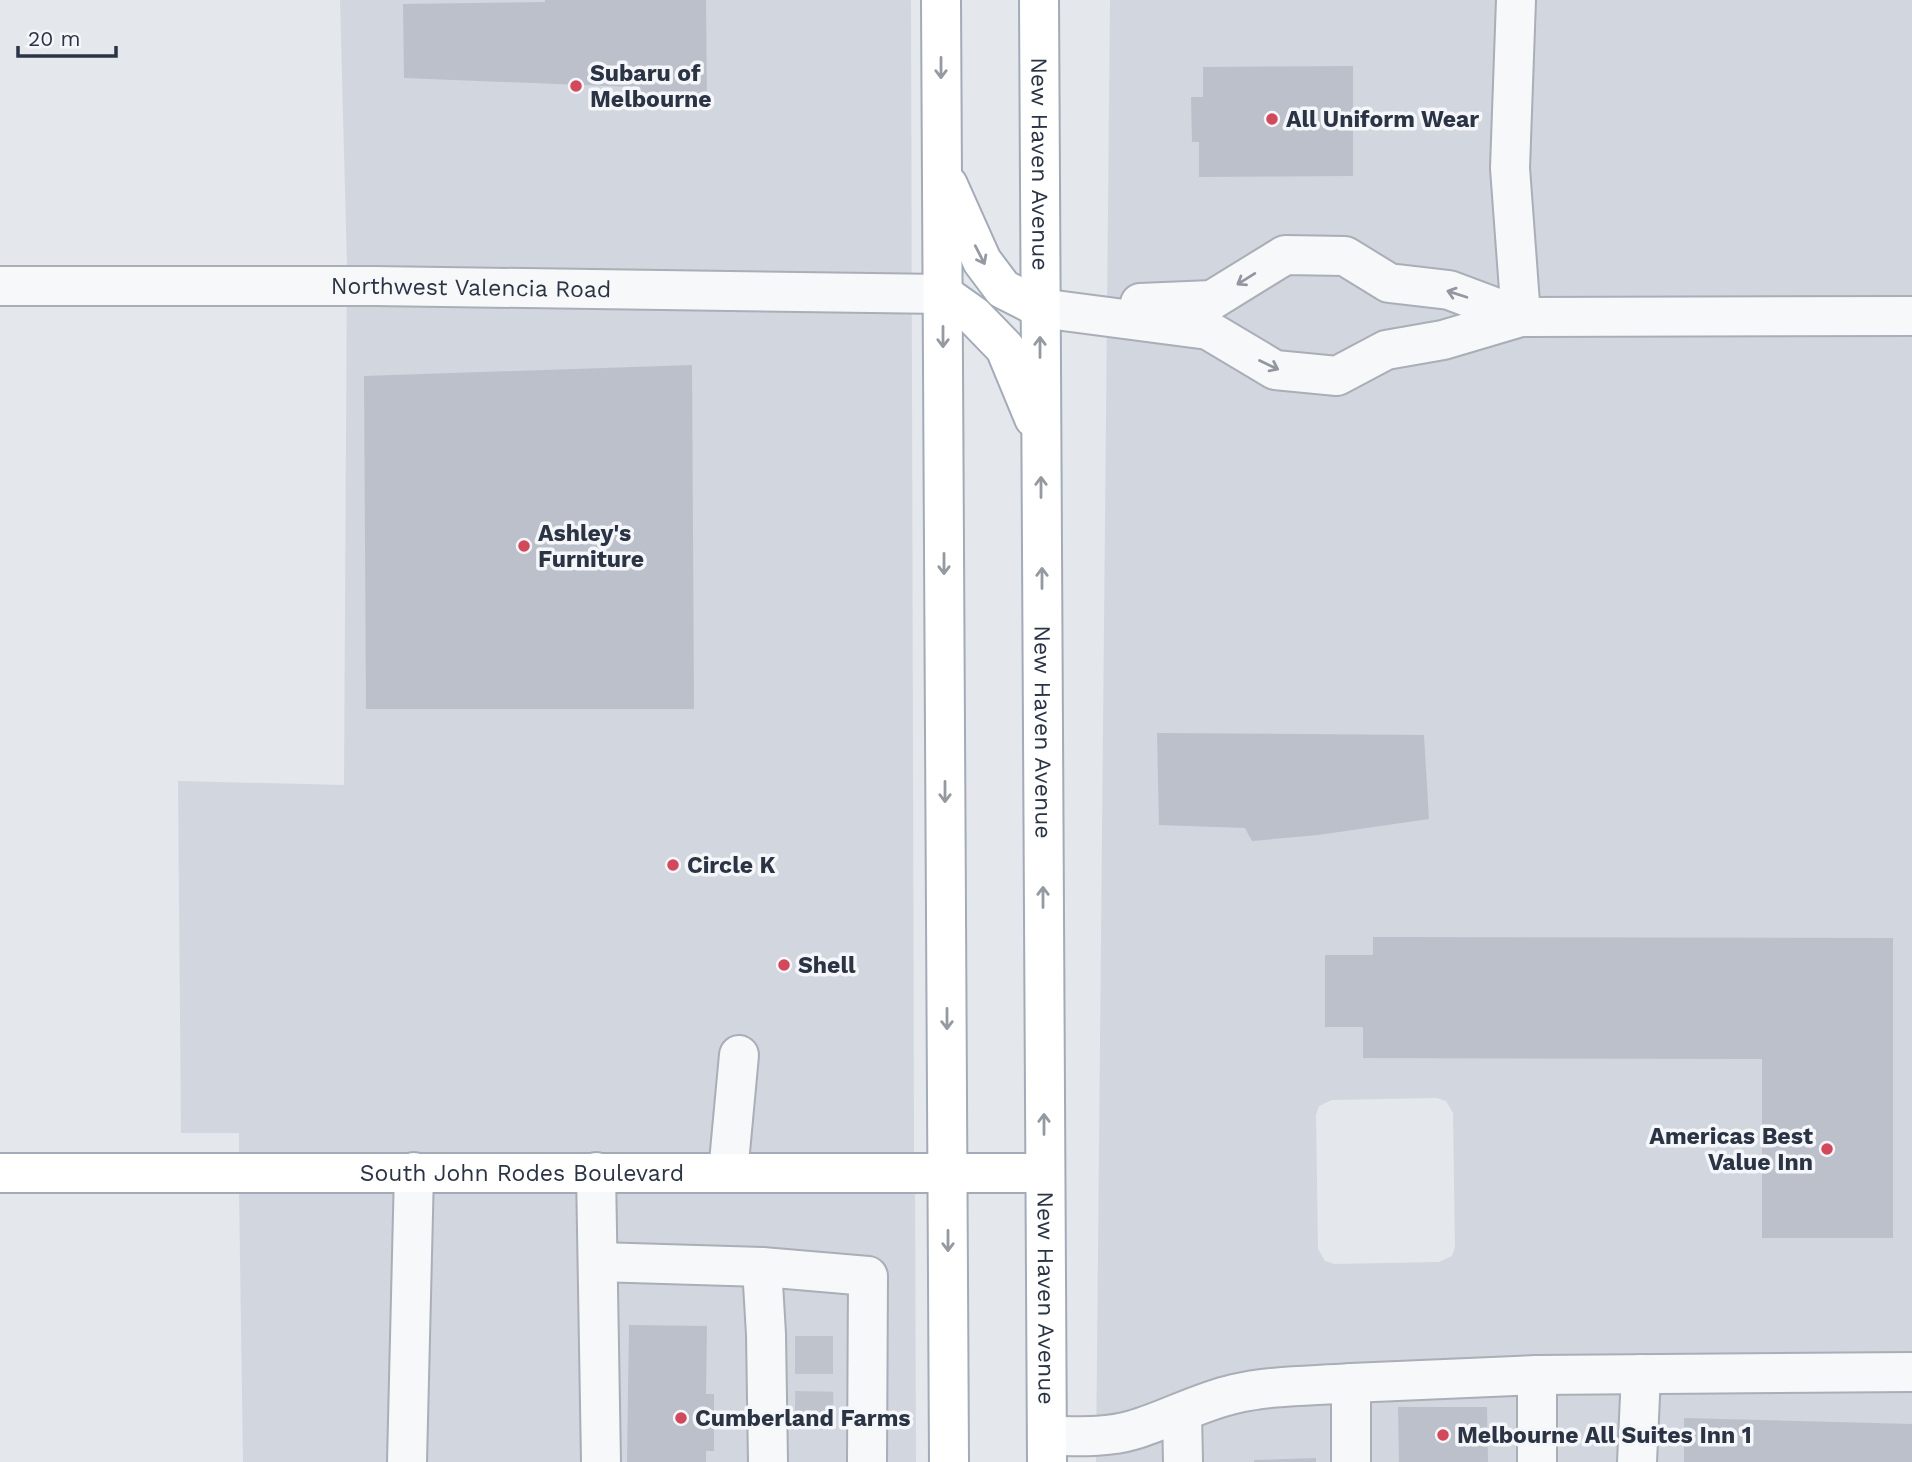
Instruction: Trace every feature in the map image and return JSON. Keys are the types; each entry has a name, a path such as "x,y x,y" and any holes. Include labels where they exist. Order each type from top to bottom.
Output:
{"main road":[{"path":"941,0 949,1462"},
{"name":"New Haven Avenue","path":"1039,0 1047,1449"},
{"path":"942,170 982,261 1003,289 1040,307"},
{"path":"943,293 974,316 1005,348 1041,436"},
{"name":"South John Rodes Boulevard","path":"0,1173 1044,1173"}],"street":[{"path":"1516,0 1510,168 1521,317"},
{"path":"1040,307 1212,300 1284,255 1297,255 1345,256 1388,284 1450,290 1521,317"},
{"name":"Northwest Valencia Road","path":"0,286 375,286 943,293"},
{"path":"1040,307 1208,330 1275,370 1337,376 1386,350 1443,340 1521,317 1912,316"},
{"path":"728,1173 739,1055"},
{"path":"407,1462 414,1172"},
{"path":"596,1172 601,1462"},
{"path":"598,1262 762,1267 868,1276 858,1355 858,1411 867,1462"},
{"path":"762,1267 781,1355 781,1410 768,1462"},
{"path":"1047,1449 1079,1436 1129,1431 1208,1401 1263,1389 1537,1375 1912,1372"},
{"path":"1637,1462 1641,1374"},
{"path":"1537,1375 1537,1462"},
{"path":"1351,1383 1351,1462"},
{"path":"1182,1413 1183,1462"}],"shaded area":[{"path":"340,0 911,0 914,1156 239,1155 239,1133 181,1133 178,781 344,785 347,266"},
{"path":"1110,0 1912,0 1912,1462 1096,1462","holes":["1437,1098 1446,1101 1453,1113 1455,1247 1452,1256 1439,1262 1335,1264 1325,1261 1318,1249 1316,1115 1319,1106 1332,1100"]},
{"path":"239,1189 915,1190 916,1462 243,1462"}],"building":[{"path":"545,0 706,0 707,102 645,99 633,87 404,78 403,4"},
{"name":"All Uniform Wear","path":"1353,66 1353,176 1199,177 1199,142 1192,142 1191,97 1203,97 1203,67"},
{"path":"692,365 694,709 366,709 364,376"},
{"path":"1157,733 1424,735 1429,819 1318,835 1252,841 1245,828 1159,825"},
{"name":"Americas Best Value Inn","path":"1373,937 1893,938 1893,1238 1762,1238 1762,1059 1363,1058 1363,1027 1325,1027 1325,955 1373,955"},
{"path":"629,1325 707,1326 706,1394 714,1394 714,1451 706,1451 706,1462 627,1462"},
{"name":"Melbourne All Suites Inn 1","path":"1398,1407 1487,1407 1488,1462 1399,1462"},
{"path":"1684,1418 1912,1424 1912,1462 1684,1462"},
{"path":"1316,1458 1316,1462 1254,1462 1254,1460"}],"tunnel":[{"path":"795,1355 848,1355"},
{"path":"795,1410 849,1411"}],"place":[{"name":"Subaru of Melbourne","path":"576,86"},
{"name":"All Uniform Wear","path":"1272,119"},
{"name":"Ashley's Furniture","path":"524,546"},
{"name":"Circle K","path":"673,865"},
{"name":"Shell","path":"784,965"},
{"name":"Americas Best Value Inn","path":"1827,1149"},
{"name":"Cumberland Farms","path":"681,1418"},
{"name":"Melbourne All Suites Inn 1","path":"1443,1435"}]}
